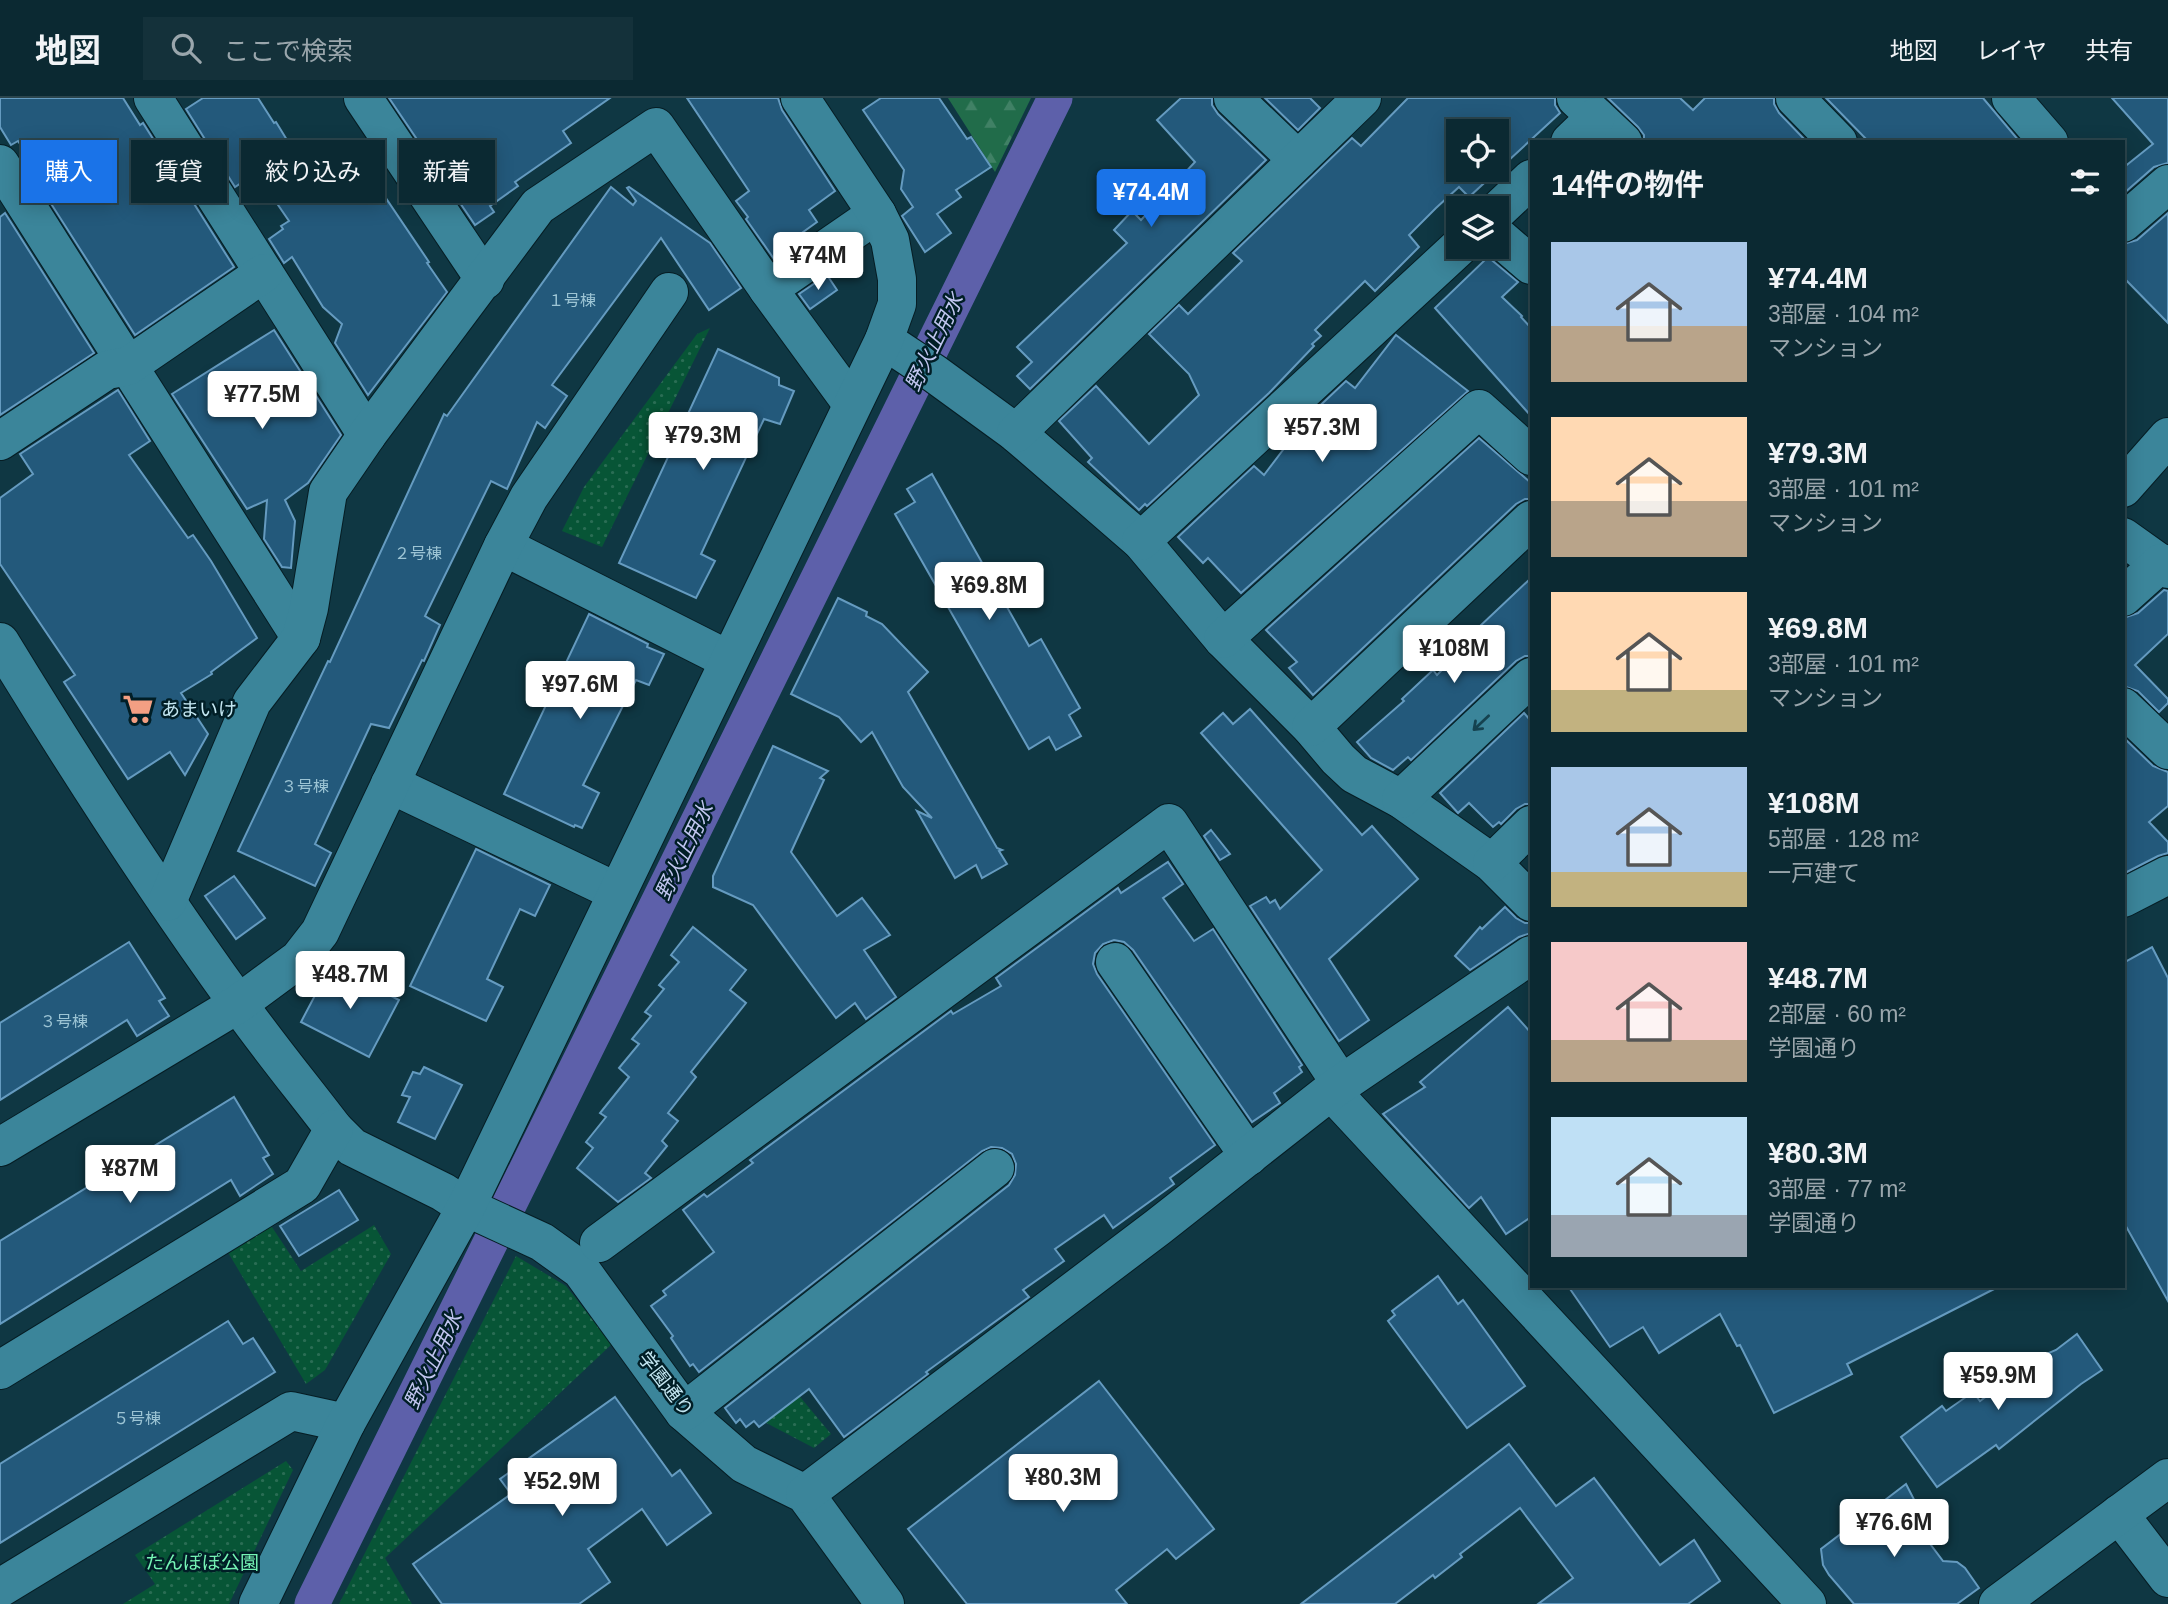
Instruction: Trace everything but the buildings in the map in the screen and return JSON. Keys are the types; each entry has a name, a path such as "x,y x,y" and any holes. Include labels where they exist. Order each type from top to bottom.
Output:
{"street":[{"path":"153,98 367,435"},
{"path":"363,98 485,279"},
{"path":"800,98 877,214 890,240 897,279 897,304 910,357 1016,433 1141,541 1223,639 1354,774 1401,799 1492,863 1530,901"},
{"path":"1234,98 1298,160"},
{"path":"1016,433 1362,98"},
{"path":"1795,98 1836,140"},
{"path":"2011,98 2047,140"},
{"path":"167,902 252,702 301,638 309,608 328,492 367,435 538,206 656,127 768,289 852,404"},
{"path":"0,164 301,638"},
{"path":"1509,200 1530,180"},
{"path":"2125,221 2168,184"},
{"path":"768,289 877,214"},
{"path":"1509,246 1530,264"},
{"path":"1141,541 1446,259"},
{"path":"0,441 107,370 128,366 264,274"},
{"path":"0,1147 238,1004 299,959 320,932 503,546 529,497 669,292"},
{"path":"258,1604 346,1423 476,1212 617,892 852,404 910,357"},
{"path":"1223,639 1479,409 1530,455"},
{"path":"2125,486 2168,438"},
{"path":"1311,727 1530,521"},
{"path":"2125,538 2164,566 2125,595"},
{"path":"503,546 729,660"},
{"name":"学園通り","path":"0,642 94,793 167,902 238,1004 334,1129 352,1147 443,1192 476,1212 542,1242 581,1270 684,1412 744,1464 805,1494 885,1604"},
{"path":"1401,799 1530,678"},
{"path":"2125,709 2165,740"},
{"path":"390,784 617,892"},
{"path":"600,1243 1169,823 1336,1087 1807,1604"},
{"path":"1492,863 1530,826"},
{"path":"805,1494 1336,1087 1530,956"},
{"path":"1115,962 1249,1156"},
{"path":"0,1370 302,1185 334,1129"},
{"path":"684,1412 995,1168"},
{"path":"0,1588 291,1411 346,1423"},
{"path":"1998,1604 2168,1478"},
{"path":"2119,1514 2168,1578"}],"green space":[{"path":"948,98 1031,98 995,172"},
{"path":"710,328 602,547 562,531 584,487 697,334"},
{"path":"270,1224 301,1271 374,1225 391,1254 325,1370 306,1384 226,1249"},
{"path":"516,1256 566,1286 612,1344 385,1558 412,1604 339,1604"},
{"path":"796,1392 831,1434 814,1448 757,1418"},
{"name":"たんぽぽ公園","path":"286,1461 293,1470 229,1604 123,1604 155,1584 135,1555"}],"waterway":[{"name":"野火止用水","path":"312,1604 1055,98"}],"place":[{"name":"あまいけ","path":"138,709"}]}
